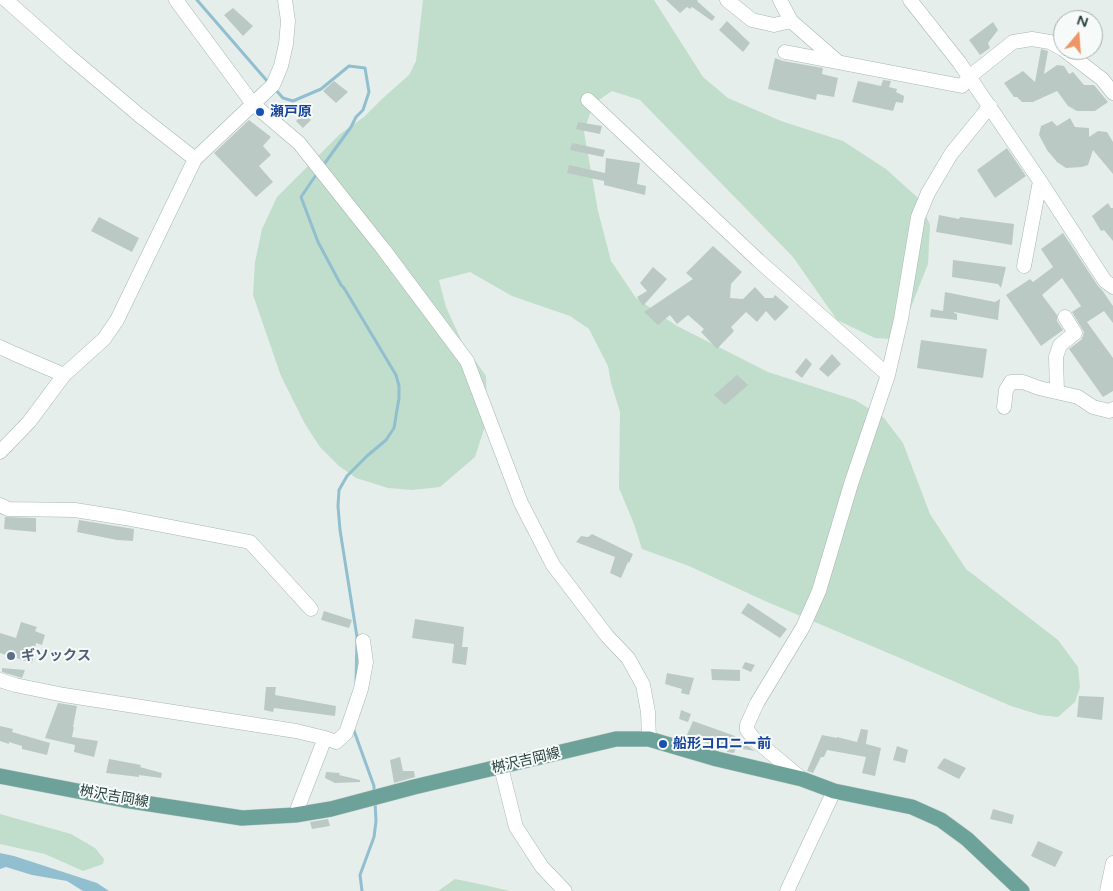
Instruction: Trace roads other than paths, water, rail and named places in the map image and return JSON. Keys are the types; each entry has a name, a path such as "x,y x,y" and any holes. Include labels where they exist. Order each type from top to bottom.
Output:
{"main road":[{"name":"桝沢吉岡線","path":"0,776 124,800 242,818 296,815 368,800 616,739 649,739 717,759 802,779 834,791 912,807 941,820 967,839 1022,891"}],"street":[{"path":"6,0 69,56 195,159"},
{"path":"176,0 253,104 299,143 384,250 468,361 521,503 553,565 607,636 628,658 643,686 648,712 649,739"},
{"path":"0,452 29,422 64,375 104,339 117,320 195,159 270,88 281,66 286,44 288,21 285,0"},
{"path":"727,0 752,20 774,25 791,20"},
{"path":"780,0 791,20 839,62"},
{"path":"910,0 990,106 1105,281 1113,287"},
{"path":"785,52 962,86 969,77 1013,42 1032,39 1053,44"},
{"path":"1077,60 1102,79 1113,93"},
{"path":"588,100 759,261 888,374"},
{"path":"802,779 754,739 747,730 747,725 757,703 802,627 819,591 888,374 901,319 918,217 928,193 951,154 990,106"},
{"path":"1024,266 1040,181"},
{"path":"1057,392 1056,357 1060,345 1076,333 1065,318"},
{"path":"0,346 64,375"},
{"path":"1004,407 1006,390 1011,382 1022,382 1078,397 1108,411 1113,409"},
{"path":"0,505 8,509 76,510 250,542 311,609"},
{"path":"0,680 64,696 296,732 336,742 346,733 361,689 366,662 363,641"},
{"path":"296,815 325,738"},
{"path":"502,767 516,826 542,867 565,891"},
{"path":"787,891 834,791"},
{"path":"1107,891 1113,863"}],"water":[{"path":"0,853 97,883 109,891 83,891 67,881 32,875 6,867 0,869"}],"waterway":[{"path":"197,0 268,82"},
{"path":"275,89 283,98 293,101 321,89 349,66 365,68 369,92 363,110 356,117 322,167"},
{"path":"318,172 301,197 318,242 341,285 396,375 399,386 394,428 386,440 347,476 339,490 340,530 357,637 356,682"},
{"path":"353,728 374,786 374,793"},
{"path":"362,891 360,875 374,837 376,821 375,802"}],"place":[{"name":"瀬戸原","path":"260,112"},
{"name":"ギソックス","path":"11,656"},
{"name":"船形コロニー前","path":"663,744"}]}
